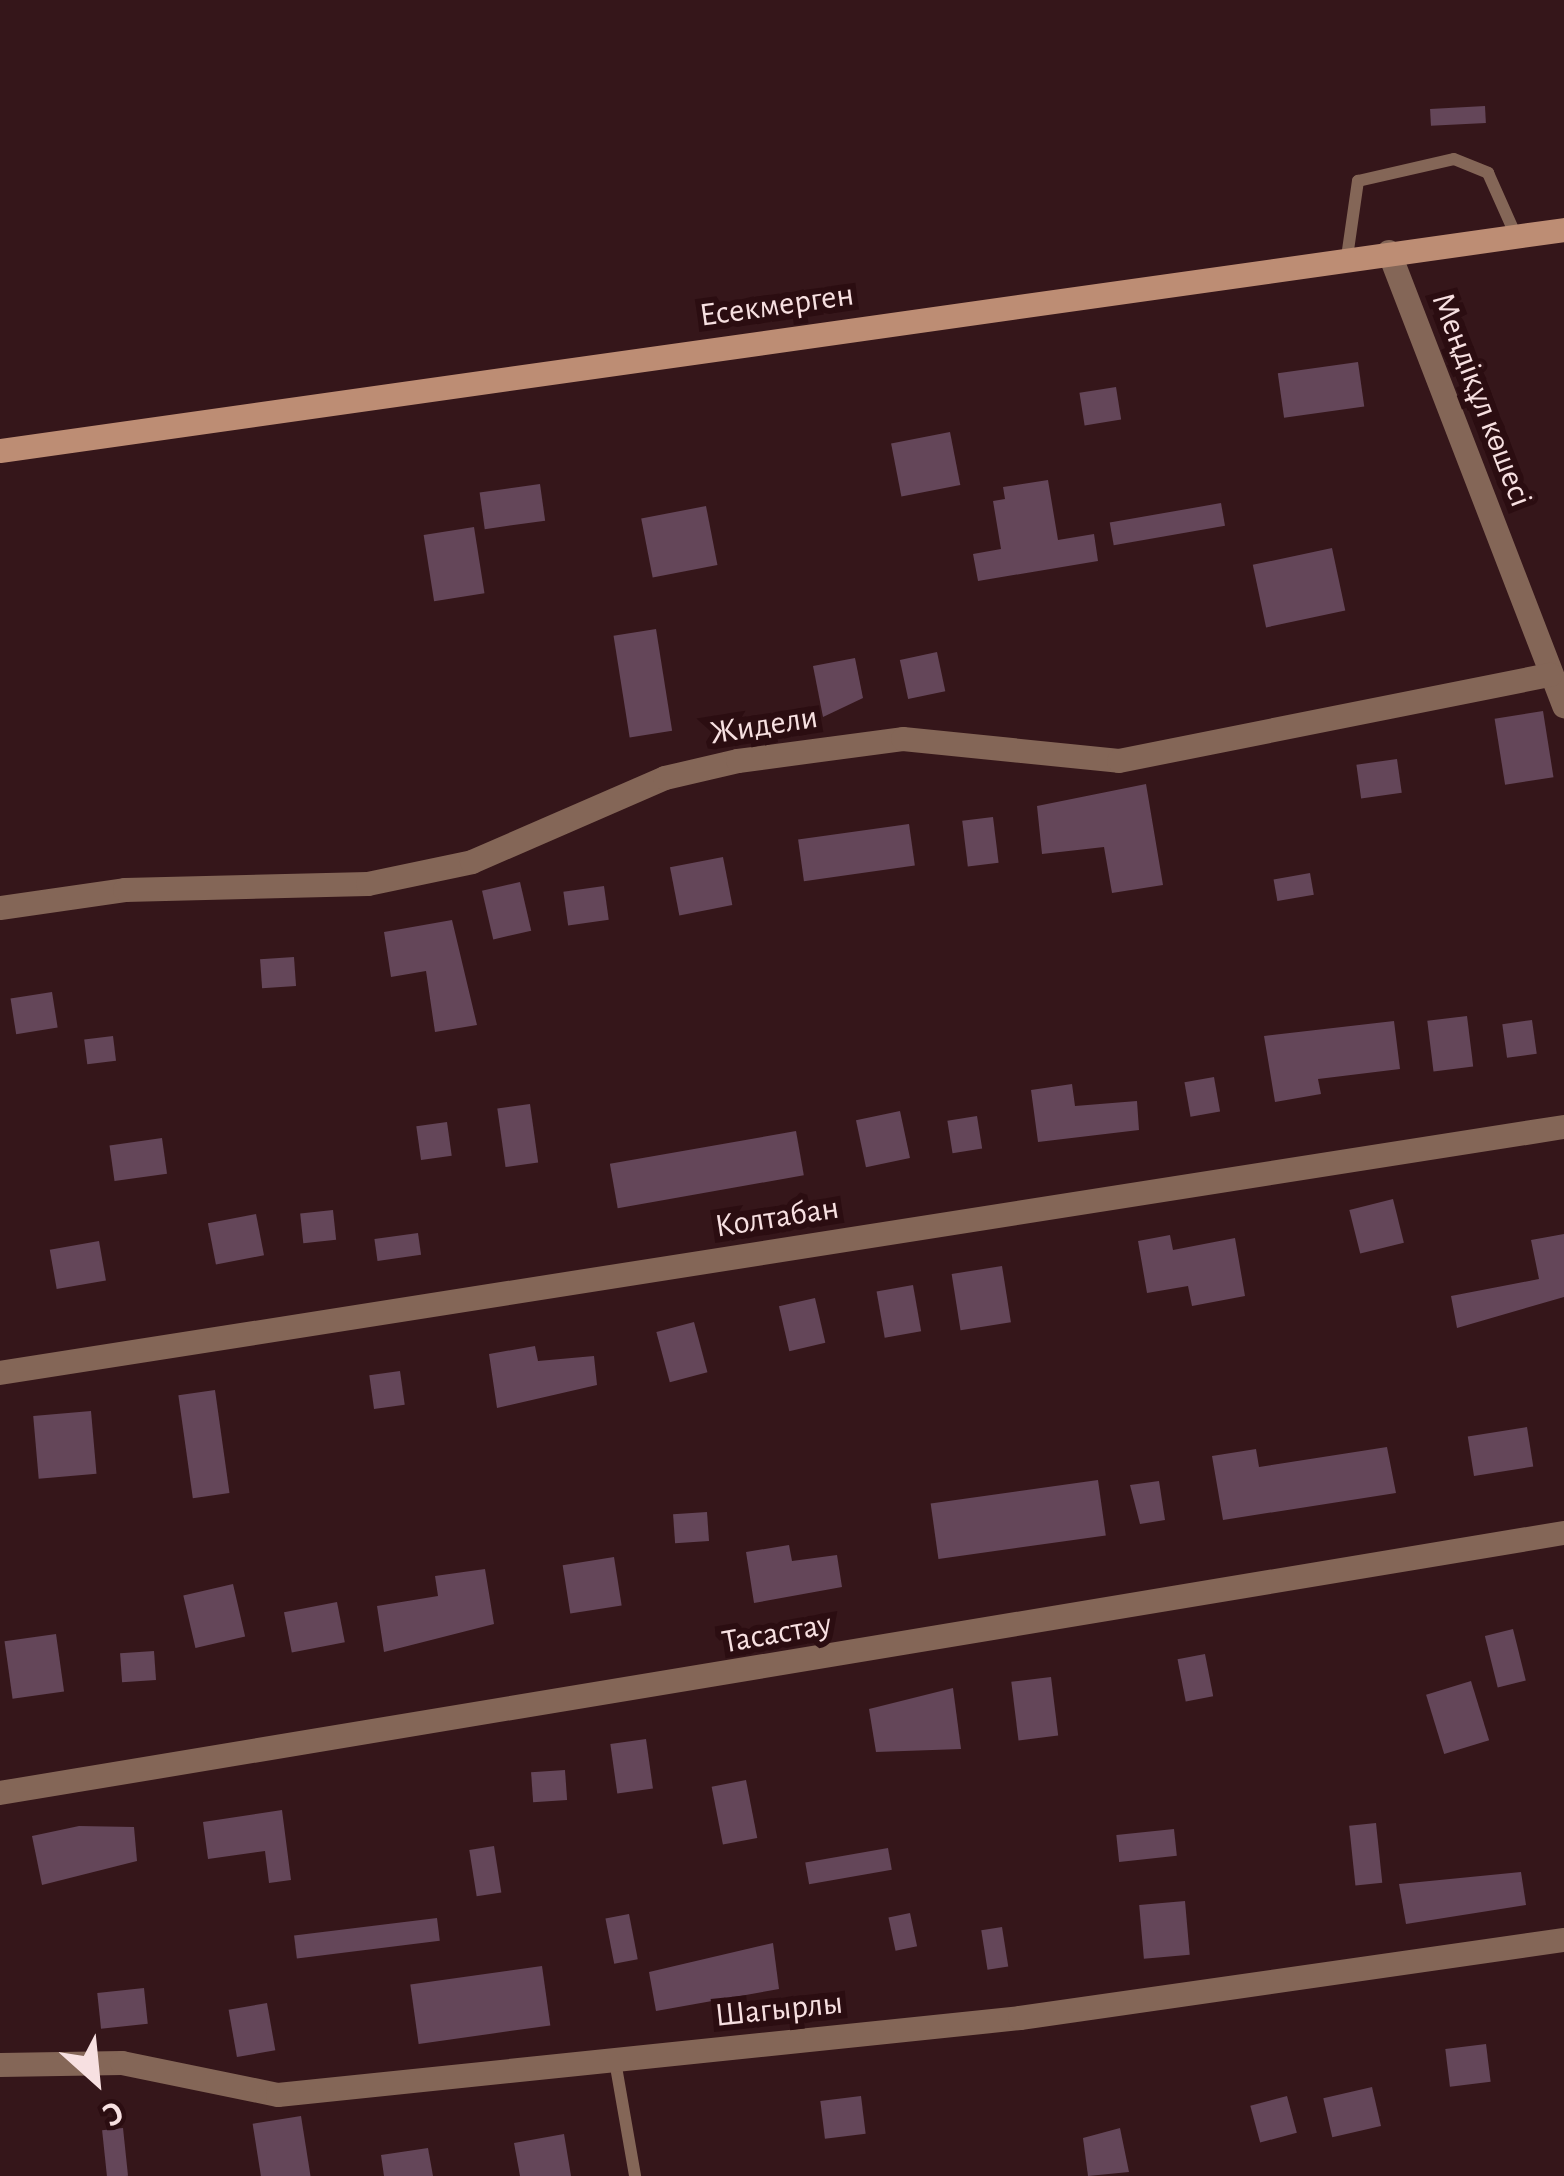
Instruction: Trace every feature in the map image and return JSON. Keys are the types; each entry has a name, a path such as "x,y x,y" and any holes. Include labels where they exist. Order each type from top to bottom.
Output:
{"street":[{"name":"Eсекмерген","path":"0,452 1389,251 1564,230"},
{"name":"Меңдіқұл көшесі","path":"1389,251 1564,706"},
{"name":"Жидели","path":"0,908 125,890 308,893 388,880 472,862 665,778 738,760 903,739 1120,760 1551,675"},
{"name":"Колтабан","path":"0,1373 1564,1127"},
{"name":"Тасастау","path":"0,1793 1564,1533"},
{"name":"Шагырлы","path":"0,2066 122,2063 278,2095 1020,2018 1564,1940"}],"lane":[{"path":"1348,257 1358,181 1454,159 1488,173 1516,236"},
{"path":"615,2060 635,2176"}],"building":[{"path":"1485,106 1486,123 1431,126 1430,109"},
{"path":"1358,362 1364,407 1284,418 1278,373"},
{"path":"1116,387 1121,420 1085,425 1079,393"},
{"path":"950,432 960,485 901,496 891,443"},
{"path":"1048,480 1058,540 1094,534 1098,561 978,581 973,554 1001,549 993,501 1005,499 1003,487"},
{"path":"540,484 545,521 485,529 480,492"},
{"path":"1221,503 1225,526 1114,545 1110,523"},
{"path":"706,506 717,565 653,577 641,519"},
{"path":"474,527 484,593 434,601 424,535"},
{"path":"1332,548 1345,611 1266,627 1253,565"},
{"path":"656,629 672,731 630,737 614,636"},
{"path":"937,652 945,691 908,699 900,660"},
{"path":"855,658 863,698 823,717 813,666"},
{"path":"1543,711 1553,777 1505,785 1495,719"},
{"path":"1397,759 1402,793 1361,798 1356,765"},
{"path":"1146,784 1163,885 1112,893 1104,847 1042,854 1037,806"},
{"path":"993,817 999,863 968,866 962,821"},
{"path":"909,824 915,866 804,881 798,840"},
{"path":"723,857 732,905 679,915 670,867"},
{"path":"1310,873 1314,895 1277,901 1274,879"},
{"path":"520,882 531,931 493,939 482,891"},
{"path":"604,886 609,920 568,925 563,892"},
{"path":"452,920 477,1025 435,1032 426,971 391,977 384,932"},
{"path":"294,957 296,986 262,988 260,959"},
{"path":"52,992 58,1028 16,1034 11,999"},
{"path":"1467,1016 1473,1067 1434,1071 1427,1021"},
{"path":"1532,1020 1537,1054 1507,1058 1502,1024"},
{"path":"1394,1021 1400,1069 1318,1079 1321,1094 1275,1102 1264,1036"},
{"path":"113,1036 116,1061 87,1064 84,1040"},
{"path":"1214,1077 1220,1111 1191,1117 1184,1082"},
{"path":"1072,1084 1075,1106 1137,1101 1139,1130 1038,1142 1031,1090"},
{"path":"530,1104 538,1162 506,1167 497,1109"},
{"path":"900,1111 910,1158 866,1167 856,1120"},
{"path":"977,1116 982,1149 953,1153 947,1121"},
{"path":"447,1122 452,1156 421,1160 416,1126"},
{"path":"796,1131 804,1175 618,1208 610,1164"},
{"path":"162,1138 167,1174 115,1181 110,1145"},
{"path":"1393,1199 1404,1243 1360,1254 1349,1210"},
{"path":"333,1210 336,1240 303,1243 300,1213"},
{"path":"256,1214 264,1255 216,1265 208,1223"},
{"path":"418,1233 421,1255 377,1261 374,1239"},
{"path":"1564,1234 1564,1297 1457,1328 1451,1296 1539,1279 1531,1240"},
{"path":"1170,1235 1173,1250 1235,1238 1245,1296 1192,1306 1188,1286 1147,1293 1138,1241"},
{"path":"99,1241 106,1280 57,1289 50,1250"},
{"path":"1002,1266 1011,1322 961,1330 952,1274"},
{"path":"913,1285 921,1331 885,1338 877,1291"},
{"path":"815,1298 825,1343 789,1351 779,1306"},
{"path":"694,1322 707,1372 670,1382 656,1332"},
{"path":"535,1346 538,1361 594,1356 597,1385 497,1408 489,1354"},
{"path":"400,1371 405,1405 374,1409 369,1375"},
{"path":"215,1390 229,1493 193,1498 178,1395"},
{"path":"91,1411 96,1474 39,1479 33,1416"},
{"path":"1527,1427 1533,1467 1474,1476 1468,1436"},
{"path":"1387,1447 1396,1493 1223,1520 1212,1456 1256,1449 1259,1467"},
{"path":"1098,1480 1106,1535 938,1559 931,1504"},
{"path":"1159,1481 1165,1520 1140,1524 1130,1485"},
{"path":"707,1512 709,1541 675,1543 673,1514"},
{"path":"789,1545 792,1561 837,1555 842,1587 754,1603 746,1552"},
{"path":"614,1557 622,1605 570,1614 563,1565"},
{"path":"485,1569 494,1624 384,1652 377,1606 438,1596 435,1576"},
{"path":"233,1584 245,1637 195,1648 183,1595"},
{"path":"337,1602 345,1642 292,1653 284,1612"},
{"path":"1513,1629 1526,1680 1498,1687 1485,1636"},
{"path":"56,1634 64,1691 13,1699 5,1641"},
{"path":"154,1651 156,1680 122,1682 120,1653"},
{"path":"1205,1654 1213,1696 1186,1702 1178,1659"},
{"path":"1051,1677 1058,1736 1018,1740 1011,1682"},
{"path":"1471,1681 1489,1740 1444,1754 1426,1695"},
{"path":"953,1688 961,1749 876,1752 869,1709"},
{"path":"646,1739 653,1789 617,1794 610,1744"},
{"path":"565,1770 567,1800 533,1802 531,1772"},
{"path":"746,1780 757,1838 723,1845 712,1787"},
{"path":"282,1810 291,1880 269,1883 265,1851 208,1859 203,1822"},
{"path":"1376,1823 1382,1883 1355,1885 1349,1826"},
{"path":"79,1826 134,1827 137,1861 42,1885 32,1836"},
{"path":"1174,1829 1177,1856 1119,1862 1116,1835"},
{"path":"494,1846 501,1892 477,1896 469,1850"},
{"path":"888,1848 892,1870 809,1884 805,1863"},
{"path":"1521,1872 1526,1905 1406,1924 1399,1884"},
{"path":"1185,1901 1190,1955 1144,1959 1139,1905"},
{"path":"910,1913 917,1946 896,1951 888,1918"},
{"path":"629,1914 638,1959 614,1964 605,1919"},
{"path":"437,1918 440,1941 297,1958 294,1936"},
{"path":"1002,1927 1008,1967 988,1970 981,1930"},
{"path":"773,1943 779,1989 656,2011 649,1972"},
{"path":"542,1966 550,2025 419,2044 410,1985"},
{"path":"144,1988 148,2024 101,2029 97,1993"},
{"path":"267,2003 275,2050 237,2057 229,2010"},
{"path":"1486,2044 1491,2082 1450,2087 1445,2049"},
{"path":"1372,2087 1381,2126 1332,2137 1323,2098"},
{"path":"861,2096 866,2134 825,2139 820,2101"},
{"path":"1287,2096 1297,2133 1260,2143 1250,2106"},
{"path":"301,2116 311,2176 261,2176 253,2124"},
{"path":"123,2128 128,2176 107,2176 102,2130"},
{"path":"1120,2128 1129,2172 1088,2176 1083,2138"},
{"path":"564,2134 571,2176 520,2176 514,2143"},
{"path":"428,2148 433,2176 384,2176 381,2155"}]}
